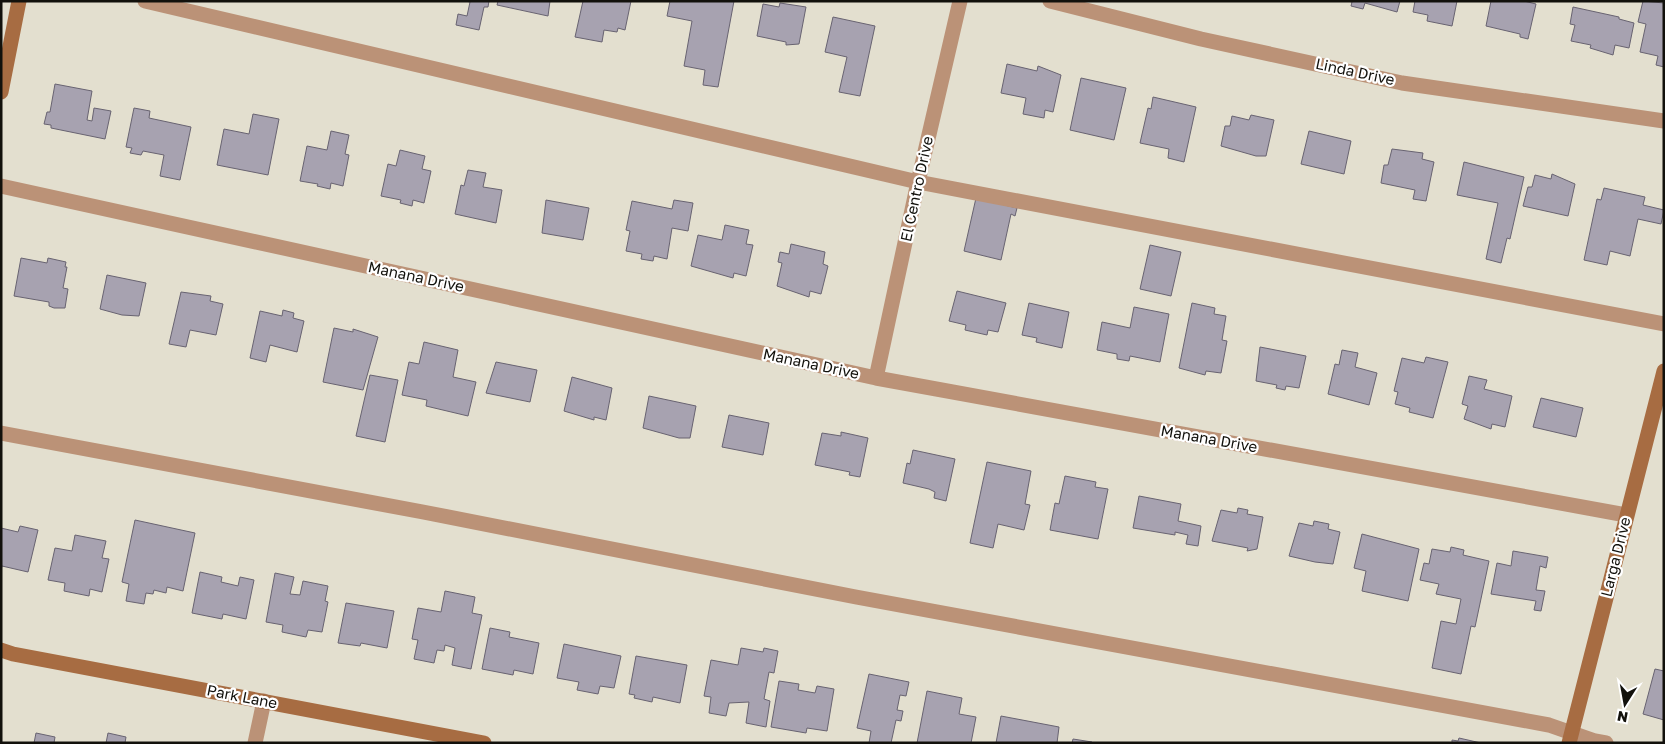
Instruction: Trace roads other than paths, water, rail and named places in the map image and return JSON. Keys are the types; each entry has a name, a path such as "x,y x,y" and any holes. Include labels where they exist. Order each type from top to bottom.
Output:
{"street":[{"path":"1,92 3,72 18,1"},
{"path":"145,1 918,182 1664,324"},
{"name":"El Centro Drive","path":"876,378 918,182 960,1"},
{"name":"Linda Drive","path":"1050,1 1201,39 1402,83 1664,121"},
{"name":"Manana Drive","path":"1,186 876,378 1626,515"},
{"name":"Larga Drive","path":"1570,738 1664,371"},
{"path":"1,433 423,512 866,599 1539,723 1570,738 1606,743"},
{"name":"Park Lane","path":"1,650 12,654 264,701 444,739 484,743"},
{"path":"255,743 264,701"}]}
